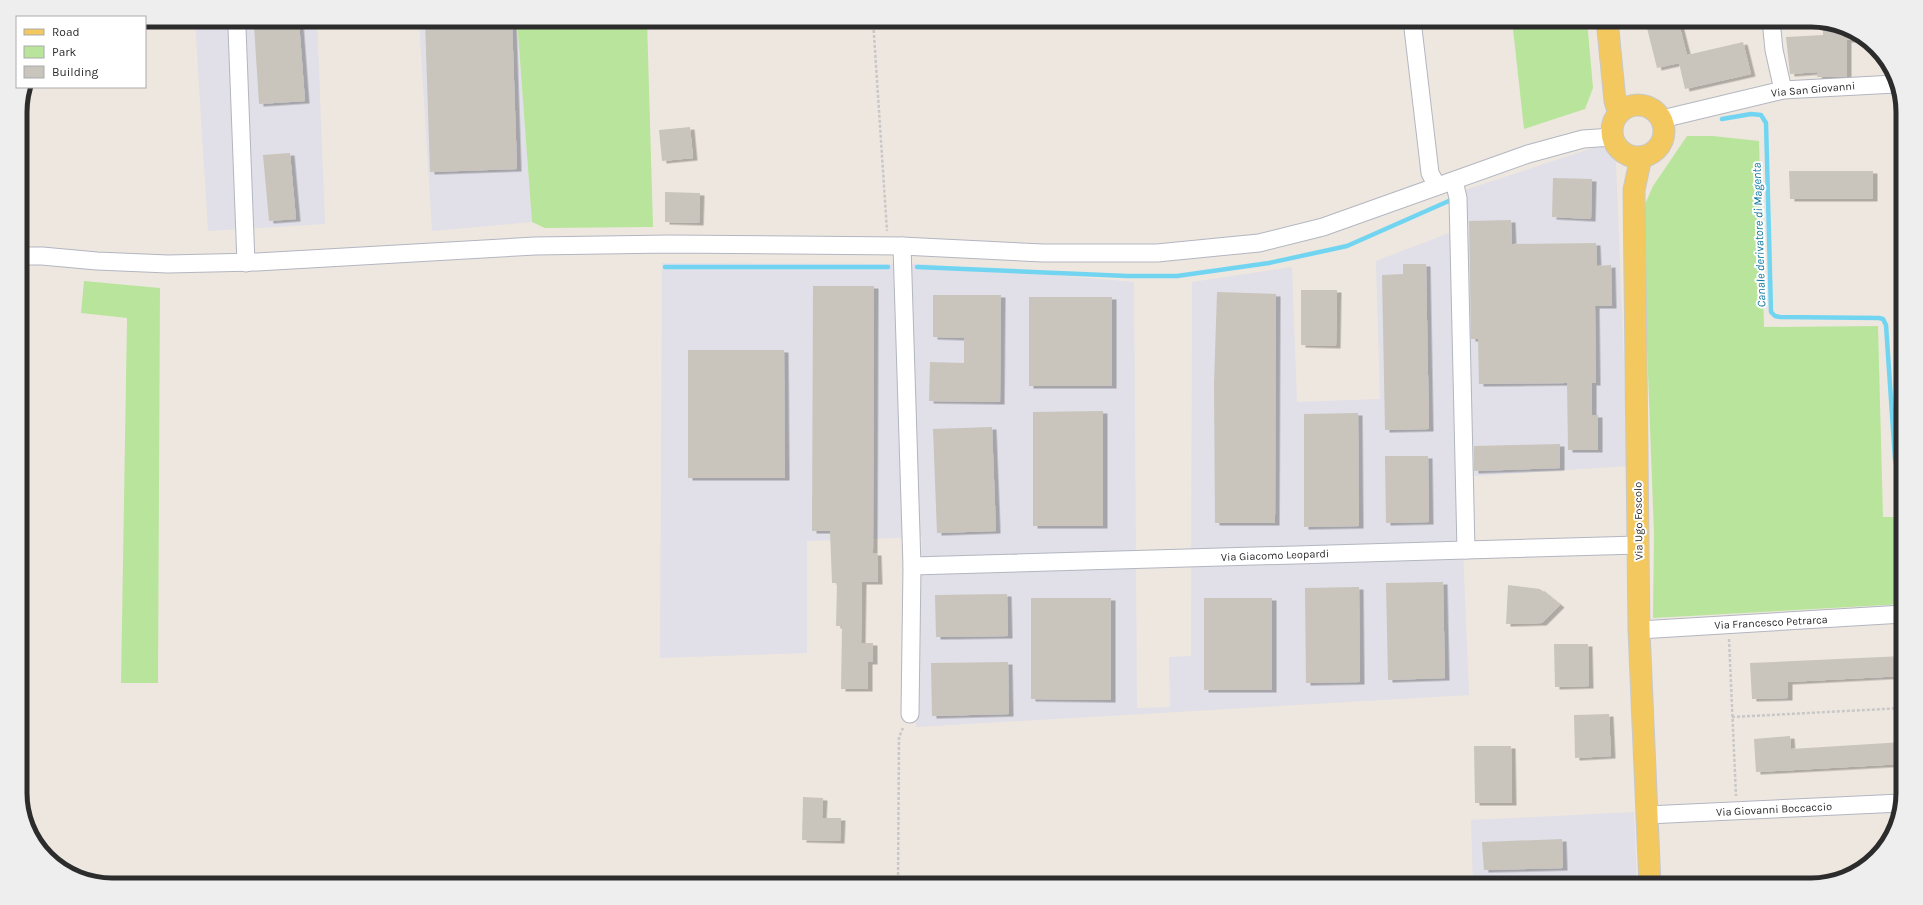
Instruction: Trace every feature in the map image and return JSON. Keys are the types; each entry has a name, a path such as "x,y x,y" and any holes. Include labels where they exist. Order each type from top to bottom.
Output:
{"main road":[{"path":"1608,27 1615,101 1619,113"},
{"path":"1635,105 1646,106 1654,110 1662,119 1664,133 1662,142 1650,155 1641,157 1630,156 1622,152 1612,137 1614,121 1619,113 1626,108 1635,105"},
{"name":"Via Ugo Foscolo","path":"1641,157 1634,190 1639,630 1650,878"}],"street":[{"path":"1413,27 1430,172 1437,186"},
{"path":"1772,27 1774,50 1783,90"},
{"path":"237,28 246,263"},
{"name":"Via San Giovanni","path":"1662,119 1783,90 1891,84"},
{"path":"27,256 160,264 246,263 535,246 670,244 895,246 1043,253 1157,253 1211,249 1259,243 1323,227 1528,154 1582,139 1612,137"},
{"path":"1454,181 1458,198 1466,550"},
{"path":"895,246 912,566 910,714"},
{"name":"Via Giacomo Leopardi","path":"912,566 1638,545"},
{"name":"Via Francesco Petrarca","path":"1639,630 1896,614"},
{"name":"Via Giovanni Boccaccio","path":"1647,815 1895,803"}],"path":[{"path":"874,27 895,246"},
{"path":"1728,625 1737,811"},
{"path":"1732,717 1896,708"},
{"path":"898,878 899,737 910,714"}],"shaded area":[{"path":"195,27 317,27 325,224 208,231"},
{"path":"419,27 518,27 532,222 432,231"},
{"path":"1605,144 1611,148 1616,163 1628,466 1460,477 1469,695 916,727 922,537 807,541 807,653 660,658 662,263 925,264 1134,282 1137,708 1170,707 1169,657 1191,656 1192,282 1292,267 1297,402 1380,399 1376,261 1465,227 1465,190"},
{"path":"1634,812 1637,878 1473,878 1471,820"}],"green space":[{"path":"518,27 647,27 653,227 545,228 532,222"},
{"path":"1513,27 1588,27 1593,88 1585,109 1524,129"},
{"path":"1687,136 1713,136 1759,141 1764,327 1878,326 1883,517 1896,517 1896,604 1653,618 1654,534 1642,211 1653,186"},
{"path":"84,281 160,288 158,683 121,683 127,318 81,313"}],"building":[{"path":"254,27 299,27 305,101 259,104"},
{"path":"425,27 512,27 517,169 430,172"},
{"path":"1647,27 1680,27 1687,55 1743,42 1751,74 1685,89 1679,63 1657,68"},
{"path":"1823,28 1843,33 1856,40 1847,40 1847,77 1817,77 1818,72 1790,74 1786,37 1823,35"},
{"path":"690,127 693,158 662,161 659,130"},
{"path":"290,153 296,219 269,221 263,155"},
{"path":"1789,171 1873,171 1873,199 1790,199"},
{"path":"1553,178 1592,179 1591,219 1552,217"},
{"path":"665,192 700,193 699,223 665,222"},
{"path":"1511,220 1512,244 1596,243 1597,266 1611,265 1612,306 1595,306 1596,383 1592,383 1592,415 1598,415 1598,450 1568,450 1567,383 1479,384 1478,339 1471,339 1469,221"},
{"path":"1403,264 1426,264 1429,429 1385,430 1382,275 1403,274"},
{"path":"813,286 874,286 873,553 877,553 878,582 862,582 861,643 873,643 873,662 868,662 868,689 841,689 842,626 836,626 837,583 832,583 830,531 812,531"},
{"path":"1301,290 1337,290 1336,346 1301,345"},
{"path":"1217,292 1276,294 1275,523 1215,523 1214,384"},
{"path":"933,295 1001,295 1000,402 929,401 930,362 964,363 964,338 933,337"},
{"path":"1029,297 1112,297 1112,386 1029,386"},
{"path":"688,350 784,350 785,478 688,478"},
{"path":"1103,411 1103,526 1033,526 1033,412"},
{"path":"1358,413 1359,526 1304,527 1304,414"},
{"path":"992,427 996,531 937,533 933,429"},
{"path":"1560,444 1560,468 1474,471 1474,446"},
{"path":"1385,456 1428,456 1429,522 1386,523"},
{"path":"1443,582 1445,678 1388,680 1386,583"},
{"path":"1508,585 1540,589 1560,605 1542,623 1506,624"},
{"path":"1359,587 1360,682 1306,683 1305,588"},
{"path":"1007,594 1008,636 936,637 935,595"},
{"path":"1031,598 1111,598 1111,700 1031,699"},
{"path":"1204,598 1272,598 1272,690 1204,690"},
{"path":"1554,644 1588,644 1589,686 1555,687"},
{"path":"1896,656 1896,676 1788,682 1788,698 1752,699 1750,663"},
{"path":"1008,662 1009,714 932,716 931,663"},
{"path":"1609,714 1611,756 1575,758 1574,715"},
{"path":"1790,736 1791,749 1896,742 1896,764 1756,772 1754,739"},
{"path":"1474,746 1511,746 1512,803 1475,803"},
{"path":"803,797 823,798 822,818 841,818 840,841 802,840"},
{"path":"1562,839 1563,868 1484,870 1482,842"}],"waterway":[{"name":"Canale derivatore di Magenta","path":"1722,119 1751,114 1761,115 1766,123 1771,312 1775,316 1780,317 1883,319 1886,325 1896,463"},
{"path":"917,267 1127,276 1177,276 1269,263 1347,246 1451,200"},
{"path":"665,267 888,267"}]}
